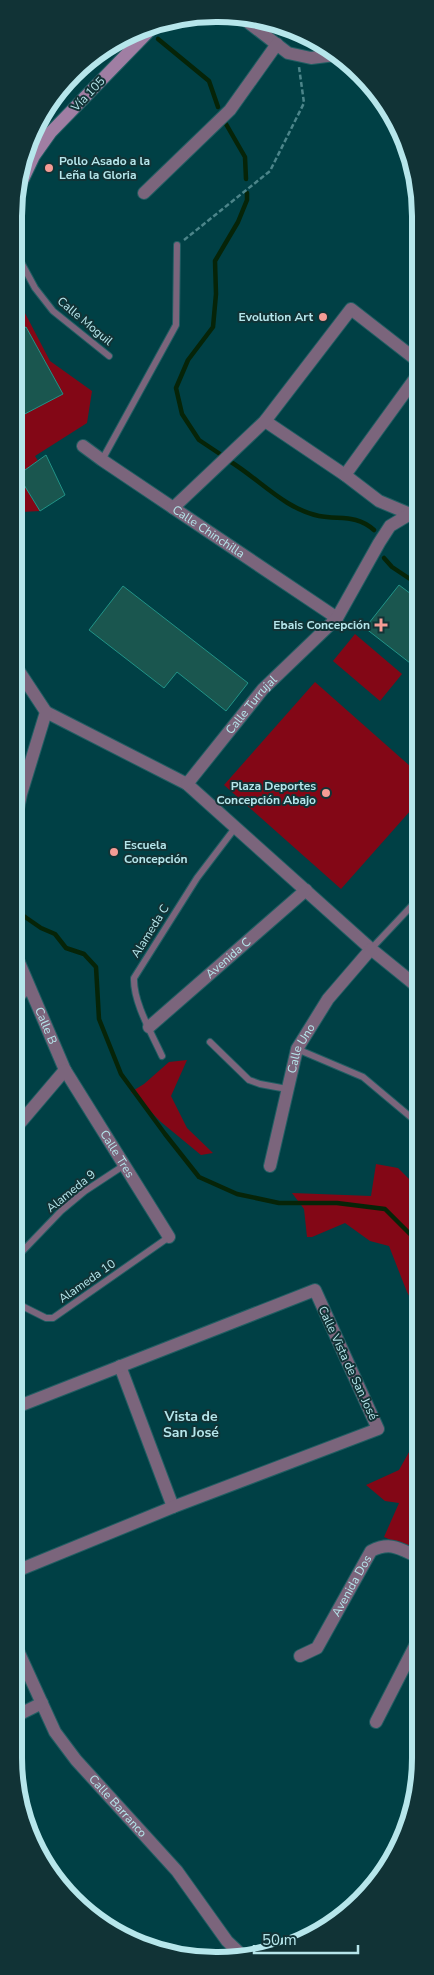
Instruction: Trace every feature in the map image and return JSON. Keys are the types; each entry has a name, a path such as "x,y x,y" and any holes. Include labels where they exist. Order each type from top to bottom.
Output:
{"main road":[{"name":"Vía 105","path":"29,166 51,132 143,37"}],"street":[{"path":"253,26 288,53 311,58 326,56"},
{"path":"144,193 230,110 277,44"},
{"path":"173,508 265,421 351,309 412,357"},
{"path":"344,476 412,381"},
{"path":"265,421 379,501 412,512"},
{"name":"Calle Chinchilla","path":"83,446 337,618"},
{"name":"Calle Turrujal","path":"186,784 263,689 337,618 390,526 412,514"},
{"path":"22,676 46,712 186,784 371,949 412,983"},
{"path":"22,791 46,712"},
{"name":"Avenida C","path":"149,1027 306,890"},
{"name":"Calle Uno","path":"270,1166 297,1048 328,999 371,949"},
{"name":"Calle B","path":"22,969 65,1070"},
{"path":"22,1121 65,1070"},
{"name":"Calle Tres","path":"65,1070 123,1166 169,1237"},
{"name":"Calle Vista de San José","path":"22,1405 315,1290 378,1429 173,1507 22,1569"},
{"path":"120,1366 173,1507"},
{"name":"Avenida Dos","path":"300,1656 317,1648 371,1551 381,1546 391,1545 412,1554"},
{"path":"376,1722 412,1652"},
{"name":"Calle Barranco","path":"22,1659 55,1732 76,1760 177,1871 227,1941 238,1951"},
{"path":"22,1713 42,1703"}],"lane":[{"path":"102,460 176,325 177,246"},
{"name":"Calle Moguil","path":"22,263 35,288 53,311 109,356"},
{"name":"Alameda C","path":"162,1056 137,999 134,978 197,878 235,828"},
{"path":"371,949 412,905"},
{"path":"22,997 30,988"},
{"path":"210,1042 249,1080 287,1089"},
{"path":"297,1048 362,1077 412,1119"},
{"name":"Alameda 9","path":"22,1252 61,1211 85,1191 123,1166"},
{"name":"Alameda 10","path":"22,1306 46,1318 53,1318 169,1237"}],"path":[{"path":"177,246 270,171 304,102 298,55"}],"shaded area":[{"path":"22,307 50,361 92,391 87,423 35,456 38,461 22,473"},
{"path":"22,480 40,511 22,512"},
{"path":"355,634 402,674 380,701 333,661"},
{"name":"Plaza Deportes Concepción Abajo","path":"315,682 412,768 412,809 341,889 224,785"},
{"path":"187,1060 171,1096 187,1128 213,1153 201,1155 161,1122 131,1092 144,1084 169,1062"},
{"path":"376,1164 398,1168 412,1182 412,1301 389,1246 370,1241 345,1223 312,1237 307,1237 304,1209 292,1193 371,1196"},
{"path":"412,1447 412,1549 384,1537 399,1503 385,1501 366,1485 399,1470"}],"building":[{"path":"26,327 63,394 22,415 22,329"},
{"path":"46,455 65,495 40,511 22,482 22,472"},
{"name":"Ebais Concepción","path":"399,585 412,595 412,665 365,628"},
{"path":"123,586 248,683 226,711 177,672 164,688 89,630"}],"waterway":[{"path":"158,39 209,81 218,107"},
{"path":"226,124 245,157 246,179"},
{"path":"220,454 199,440 182,414 176,388 188,360 213,327 216,294 215,261 238,222 247,200 247,193"},
{"path":"231,462 295,507 319,516 348,518 361,522 374,530"},
{"path":"384,558 392,567 412,580"},
{"path":"22,915 41,928 55,934 66,948 84,954 96,967 99,1019 121,1074 199,1177 237,1194 279,1203 337,1203 385,1209 412,1236"}],"place":[{"name":"Pollo Asado a la Leña la Gloria","path":"49,168"},
{"name":"Evolution Art","path":"323,317"},
{"name":"Ebais Concepción","path":"381,625"},
{"name":"Plaza Deportes Concepción Abajo","path":"326,793"},
{"name":"Escuela Concepción","path":"114,852"}],"district":[{"name":"Vista de San José","path":"191,1424"}]}
